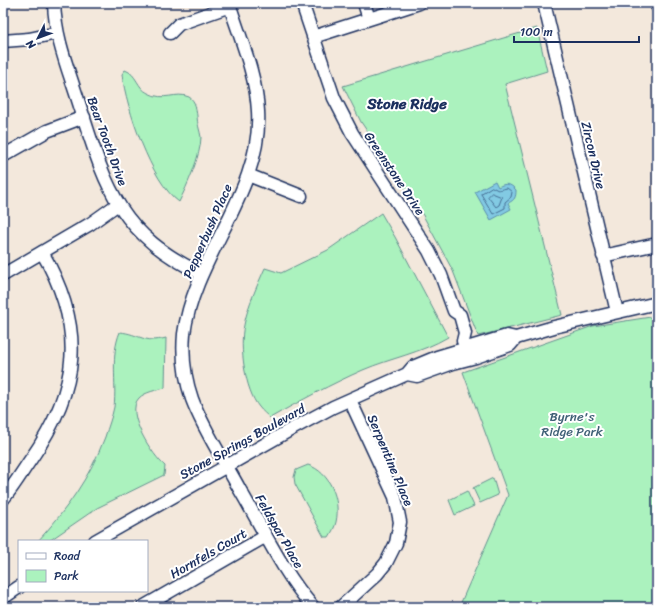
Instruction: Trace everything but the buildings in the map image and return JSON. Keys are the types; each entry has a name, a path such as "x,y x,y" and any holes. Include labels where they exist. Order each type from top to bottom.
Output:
{"street":[{"name":"Bear Tooth Drive","path":"54,3 57,33 84,118 103,176 118,204 150,242 166,254 202,274"},
{"name":"Greenstone Drive","path":"302,3 328,85 340,111 425,244 441,275 454,311 452,318 458,335 466,349"},
{"path":"364,3 369,19"},
{"path":"313,38 419,3"},
{"name":"Zircon Drive","path":"544,3 617,312"},
{"path":"170,33 179,24 230,5"},
{"name":"Pepperbush Place","path":"227,466 199,415 188,385 184,335 192,303 202,274 248,175 256,152 258,132 256,86 230,5"},
{"path":"3,41 29,39 57,33"},
{"path":"3,156 47,131 84,118"},
{"path":"248,175 301,196"},
{"path":"3,275 90,224 118,204"},
{"path":"603,256 657,244"},
{"path":"3,499 55,422 63,400 70,372 71,334 68,313 56,277 42,252"},
{"name":"Stone Springs Boulevard","path":"97,540 290,430 407,374 417,376 466,349 507,336 516,338 554,327 657,303"},
{"name":"Serpentine Place","path":"341,607 377,574 386,563 396,543 400,522 395,497 350,400"},
{"name":"Feldspar Place","path":"227,466 295,584 313,607"},
{"name":"Hornfels Court","path":"143,607 266,536"},
{"path":"3,598 18,588"}],"green space":[{"path":"537,28 547,71 505,84 562,315 478,336 453,271 419,208 361,122 343,86"},
{"path":"125,70 132,75 144,91 154,96 165,97 184,95 189,97 194,103 201,137 199,152 186,188 179,202 169,192 159,178 134,124 124,88 122,74"},
{"path":"381,213 448,337 438,343 351,375 270,418 259,407 250,390 244,368 242,345 244,325 248,310 265,268 281,273 328,250"},
{"name":"Byrne's Ridge Park","path":"657,316 657,607 459,607 508,495 463,372 593,326"},
{"path":"120,332 152,340 166,338 165,388 155,390 142,396 135,405 137,423 148,444 165,466 164,475 97,508 50,540 39,540 59,517 77,492 92,466 105,437 114,407 114,360"},
{"path":"308,465 316,469 328,480 335,496 337,505 336,522 329,537 324,537 295,484 294,477 296,470"},
{"path":"493,478 498,495 480,503 473,488"},
{"path":"467,491 474,506 455,515 449,500"}],"water":[{"path":"495,181 498,187 505,184 512,186 516,190 516,195 512,201 508,203 511,209 491,220 475,192"}],"district":[{"name":"Stone Ridge","path":"407,104"}]}
